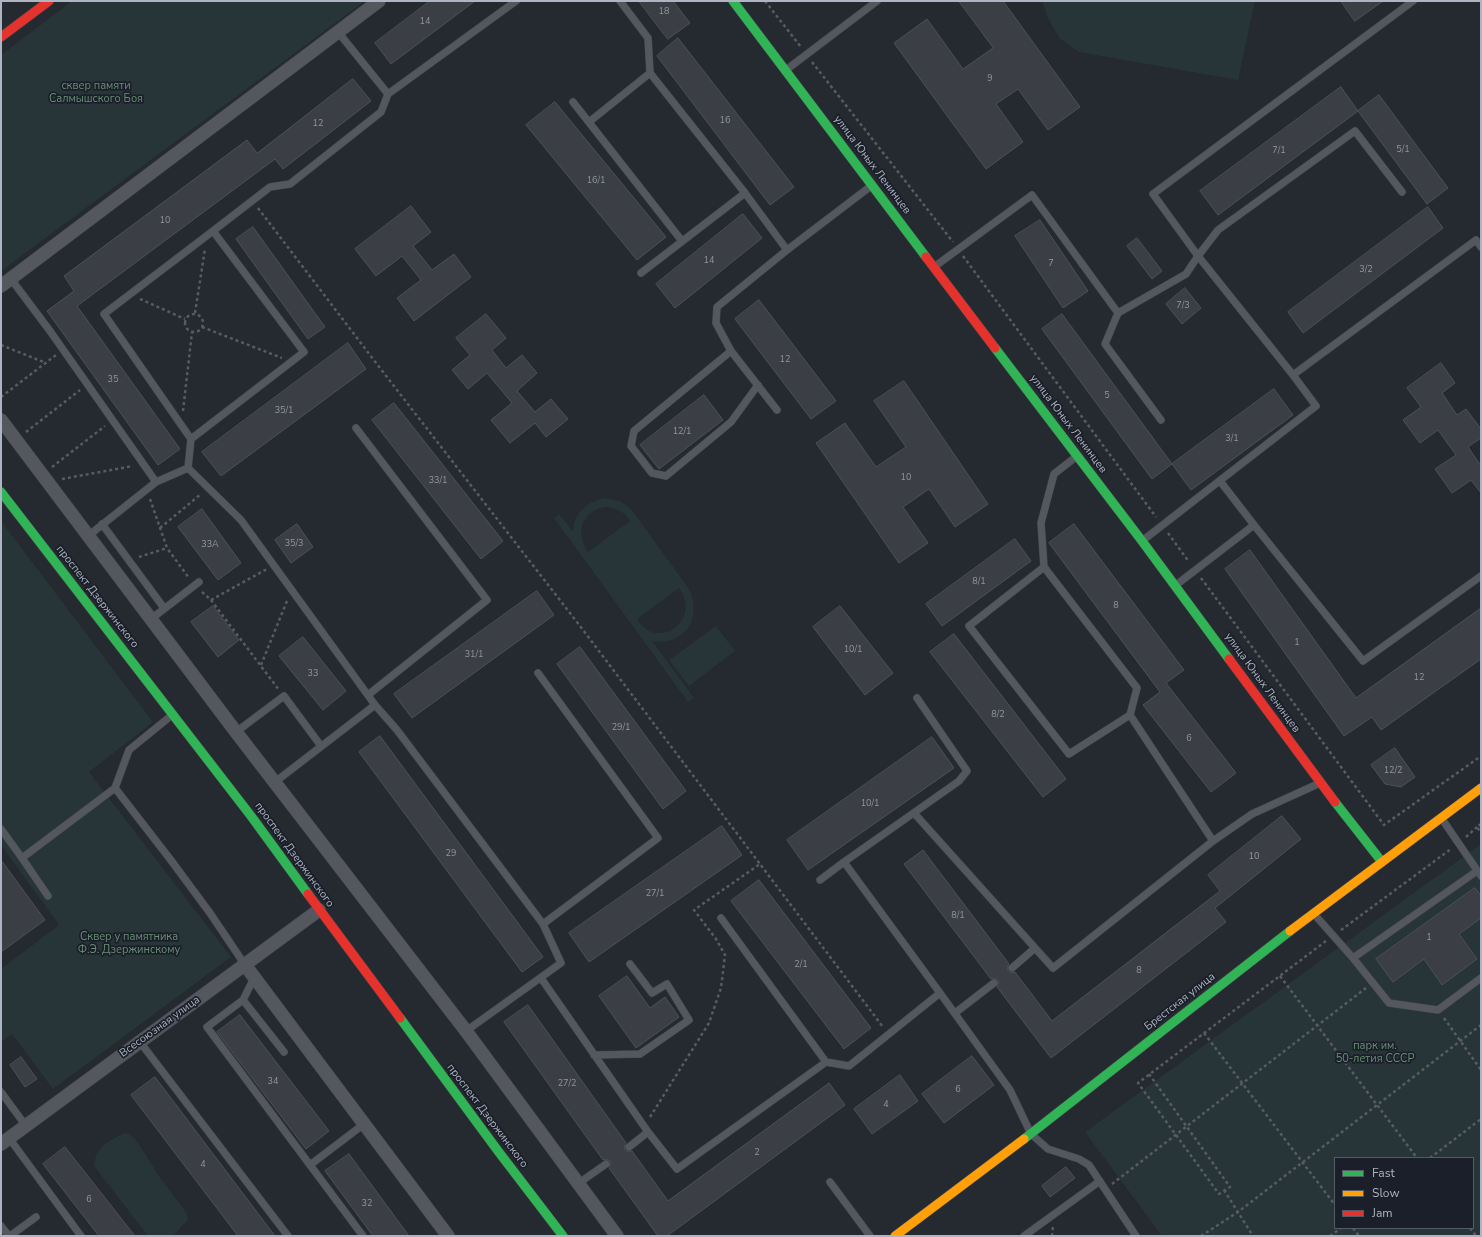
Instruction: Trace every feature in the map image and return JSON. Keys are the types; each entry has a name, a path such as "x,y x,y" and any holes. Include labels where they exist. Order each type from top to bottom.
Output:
{"street":[{"path":"1,37 49,1"},
{"path":"6,282 379,1"},
{"name":"улица Юных Ленинцев","path":"733,1 1176,586 1320,783 1382,862"},
{"path":"1,420 236,732 466,1031 617,1236"},
{"name":"проспект Дзержинского","path":"1,492 252,816 319,910 563,1236"},
{"name":"Брестская улица","path":"895,1236 1032,1134 1313,913 1481,788"},
{"name":"Всесоюзная улица","path":"5,1141 319,910"},
{"path":"245,965 448,1236"}],"lane":[{"path":"188,468 191,439 104,314 270,187 290,184 381,112 388,94 516,1"},
{"path":"620,1 648,38 650,73 788,250"},
{"path":"786,70 877,1"},
{"path":"1142,541 1316,406 1293,374 1198,256 1153,194 1413,1"},
{"path":"338,32 388,94"},
{"path":"589,122 650,73"},
{"path":"573,102 682,241"},
{"path":"1162,420 1105,344 1118,313 1186,274 1218,230 1355,131 1402,192"},
{"path":"777,410 732,351 716,323 717,306 872,185"},
{"path":"641,273 745,193"},
{"path":"934,268 1032,195 1118,313"},
{"path":"191,439 304,352 214,231"},
{"path":"1293,374 1476,240 1481,247"},
{"path":"6,282 63,350 156,482"},
{"path":"732,351 634,431 631,446 652,473 666,476 731,422 758,385"},
{"path":"356,428 487,600 368,694"},
{"path":"1044,567 969,626 1069,754 1130,716 1137,688 1044,567 1041,523 1054,474 1077,456"},
{"path":"88,536 156,482 188,468"},
{"path":"188,468 241,520 375,705 397,730 543,924 561,963 466,1031"},
{"path":"1220,481 1363,661 1481,576"},
{"path":"102,524 164,608"},
{"path":"1176,586 1254,525"},
{"path":"151,619 197,584"},
{"path":"538,673 658,838 543,924"},
{"path":"236,732 284,696 321,746"},
{"path":"820,880 959,781 967,771 917,698"},
{"path":"275,782 375,705"},
{"path":"22,858 115,788 129,750 172,714"},
{"path":"1130,716 1213,841"},
{"path":"914,813 1053,968 1213,841 1252,814 1320,783"},
{"path":"115,788 210,913 245,965"},
{"path":"1353,958 1479,874 1441,818"},
{"path":"1,829 48,896"},
{"path":"844,862 1010,1090 1032,1134 1048,1149 1079,1158 1088,1165 1136,1236"},
{"path":"1313,913 1353,958 1389,1003 1438,1010 1481,978"},
{"path":"721,918 826,1062 849,1066 940,992"},
{"path":"1012,968 1035,948"},
{"path":"594,1055 640,1054 689,1020 667,984 652,992 630,964"},
{"path":"254,978 243,1000 208,1027 363,1236"},
{"path":"541,978 648,1132 677,1169 826,1062"},
{"path":"955,1013 994,983"},
{"path":"243,1000 284,1052"},
{"path":"140,1042 288,1236"},
{"path":"1,1092 26,1126"},
{"path":"310,1165 364,1124"},
{"path":"629,1146 648,1132"},
{"path":"5,1141 81,1236"},
{"path":"579,1183 606,1164"},
{"path":"1024,1236 1100,1181"},
{"path":"830,1182 870,1236"},
{"path":"1,1226 10,1236 36,1217"}],"path":[{"path":"765,1 958,249 1384,825 1481,756"},
{"path":"252,201 580,626 760,864"},
{"path":"195,313 207,235"},
{"path":"129,295 185,319"},
{"path":"195,313 200,316 203,321 202,327 198,331 192,332 187,330 184,324 185,319 189,314 195,313"},
{"path":"202,327 292,362"},
{"path":"182,425 192,332"},
{"path":"1,345 46,363"},
{"path":"1,397 63,350"},
{"path":"16,440 88,384"},
{"path":"44,478 113,420"},
{"path":"44,478 144,464"},
{"path":"160,528 208,488"},
{"path":"147,489 167,548 211,600 284,696"},
{"path":"129,560 167,548"},
{"path":"211,600 274,565"},
{"path":"261,665 292,589"},
{"path":"1149,1074 1230,1187 1219,1194 1138,1082 1458,843 1481,824"},
{"path":"1477,827 1481,833"},
{"path":"1280,976 1416,1157"},
{"path":"1105,1190 1373,983"},
{"path":"1438,1010 1481,1070"},
{"path":"1201,1236 1238,1212 1481,1025"},
{"path":"1204,1033 1334,1204"},
{"path":"1431,1157 1481,1118"},
{"path":"1224,1190 1253,1236"},
{"path":"1330,1236 1340,1229"}],"green space":[{"name":"сквер памяти Салмышского Боя","path":"72,1 365,1 1,271 1,55"},
{"path":"1042,1 1255,1 1238,80 1079,52 1059,38 1049,20"},
{"path":"604,498 620,501 632,510 689,589 693,600 694,610 688,628 682,635 674,639 664,642 652,641 694,698 688,702 554,518 559,514 573,532 575,519 578,514 592,502","holes":["605,507 620,511 630,521 588,552 582,537 581,530 583,524 590,513","679,588 685,600 685,611 681,621 674,628 665,632 655,633 645,628 637,619"]},
{"name":"Сквер у памятника Ф.Э. Дзержинскому","path":"1,521 153,722 89,772 231,957 53,1089 12,1034 1,1042 1,969 59,925 1,845"},
{"path":"716,626 735,651 689,686 669,660"},
{"name":"парк им. 50-летия СССР","path":"1481,844 1481,1236 1162,1236 1085,1132"},
{"path":"124,1133 130,1135 136,1140 159,1176 186,1212 188,1220 173,1236 148,1236 94,1166 95,1159 100,1149 108,1142"}],"building":[{"path":"430,1 475,1 391,64 375,43"},
{"path":"639,1 673,1 690,23 668,39"},
{"path":"959,1 1003,1 1080,107 1048,130 1018,89 996,104 1023,142 986,169 894,43 927,19 963,69 993,48"},
{"path":"1341,1 1383,1 1355,21"},
{"path":"678,38 794,187 770,205 657,56"},
{"path":"353,79 371,101 283,169 275,159 77,306 180,449 158,465 47,311 74,291 64,276 247,140 257,153"},
{"path":"1341,87 1358,111 1218,215 1200,191"},
{"path":"1379,95 1448,188 1427,204 1358,111"},
{"path":"555,102 666,237 637,260 526,125"},
{"path":"411,206 431,232 413,246 432,270 454,254 471,277 414,321 397,298 421,280 402,256 376,276 355,249"},
{"path":"1428,207 1443,228 1303,333 1288,312"},
{"path":"743,214 762,238 675,308 656,284"},
{"path":"1040,220 1088,291 1063,308 1015,236"},
{"path":"253,227 325,327 308,339 236,239"},
{"path":"1137,238 1162,271 1152,279 1127,246"},
{"path":"1185,288 1201,308 1182,324 1166,304"},
{"path":"759,300 836,401 811,419 735,319"},
{"path":"486,314 506,338 492,350 506,368 522,355 537,373 517,391 535,412 551,399 568,419 546,437 535,423 510,443 491,420 512,403 487,373 468,389 452,370 470,355 456,338"},
{"path":"1062,314 1172,464 1152,479 1042,329"},
{"path":"348,343 366,369 221,476 202,452"},
{"path":"1441,363 1455,383 1442,393 1457,415 1466,409 1481,429 1481,438 1468,447 1481,466 1481,493 1471,480 1452,493 1435,469 1456,455 1438,430 1420,443 1403,420 1421,407 1407,388"},
{"path":"904,381 988,504 955,527 929,489 903,507 928,543 899,563 816,443 845,423 876,467 906,447 874,401"},
{"path":"1274,389 1293,415 1191,490 1172,464"},
{"path":"704,395 723,420 659,469 640,445"},
{"path":"394,403 503,541 481,559 372,420"},
{"path":"202,509 241,563 218,580 178,527"},
{"path":"297,524 313,547 291,563 275,540"},
{"path":"1074,524 1184,670 1166,683 1236,773 1211,792 1143,705 1160,692 1049,543"},
{"path":"1015,539 1031,561 942,626 926,604"},
{"path":"1250,550 1356,698 1481,608 1481,659 1381,730 1372,717 1344,736 1225,569"},
{"path":"537,591 554,615 412,718 394,694"},
{"path":"213,606 239,640 218,657 191,622"},
{"path":"840,606 893,673 865,695 813,627"},
{"path":"954,634 1066,779 1043,797 930,652"},
{"path":"303,637 346,691 323,710 279,656"},
{"path":"580,647 686,791 663,809 557,664"},
{"path":"380,736 543,957 522,972 359,752"},
{"path":"932,737 954,768 808,870 787,840"},
{"path":"1395,748 1415,777 1401,787 1385,784 1371,765"},
{"path":"1282,816 1301,839 1215,908 1226,922 1051,1058 997,987 999,983 998,980 994,978 991,979 904,864 923,850 1009,964 1007,967 1008,971 1011,973 1015,972 1052,1021 1220,891 1208,875"},
{"path":"722,826 742,855 589,962 569,933"},
{"path":"1,860 45,920 1,952"},
{"path":"759,880 871,1028 844,1049 731,901"},
{"path":"1475,888 1481,896 1481,918 1459,934 1477,959 1442,985 1424,959 1393,982 1376,959"},
{"path":"627,976 650,1008 665,997 679,1017 636,1048 599,996"},
{"path":"528,1005 626,1143 624,1146 625,1150 628,1152 632,1151 668,1201 829,1083 845,1105 667,1236 658,1236 609,1168 611,1164 610,1161 606,1159 603,1160 504,1022"},
{"path":"240,1015 329,1131 306,1149 217,1032"},
{"path":"972,1056 994,1085 944,1123 922,1094"},
{"path":"21,1057 37,1079 25,1087 10,1065"},
{"path":"900,1075 918,1101 872,1134 854,1109"},
{"path":"155,1077 275,1236 238,1236 131,1095"},
{"path":"65,1147 135,1236 99,1236 43,1164"},
{"path":"349,1154 409,1236 373,1236 325,1171"},
{"path":"1066,1167 1075,1178 1050,1197 1042,1186"}],"traffic: fast":[{"path":"733,1 926,257"},
{"path":"995,348 1142,541 1229,659"},
{"path":"1,492 251,816 308,894"},
{"path":"1335,802 1382,862"},
{"path":"1024,1139 1290,931"},
{"path":"400,1018 563,1236"}],"traffic: slow":[{"path":"1290,931 1481,788"},
{"path":"895,1236 1024,1139"}],"traffic: jam":[{"path":"1,37 49,1"},
{"path":"926,257 995,348"},
{"path":"1229,659 1335,802"},
{"path":"308,894 400,1018"}]}
